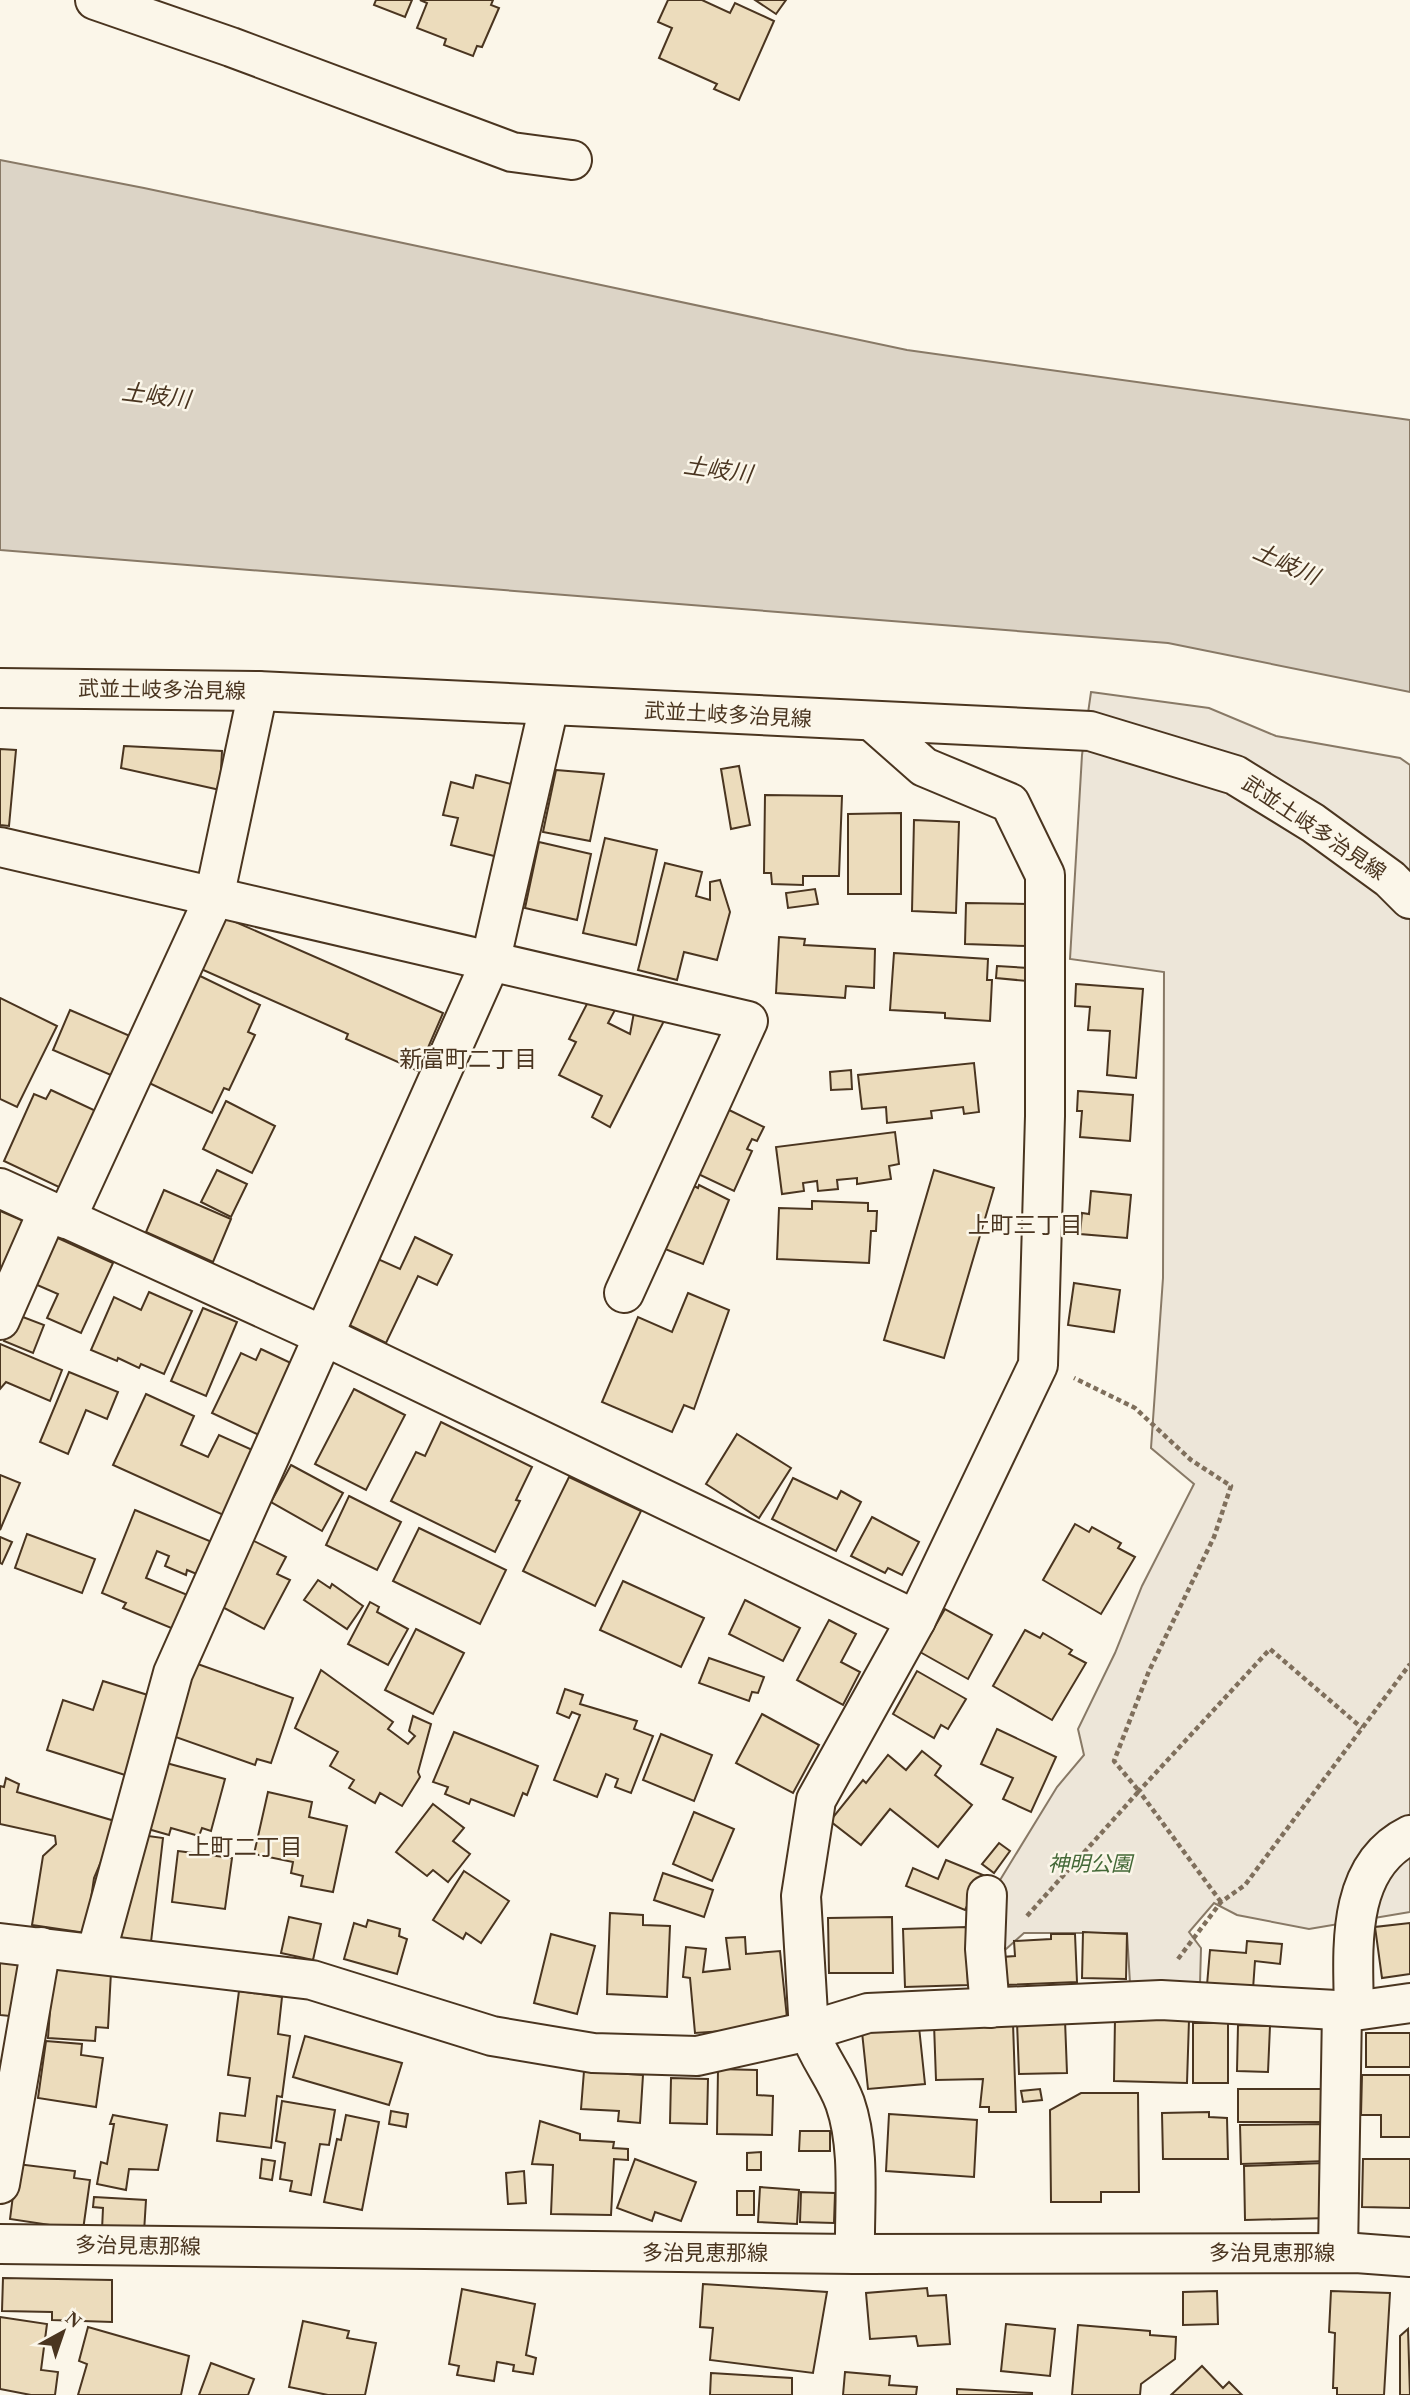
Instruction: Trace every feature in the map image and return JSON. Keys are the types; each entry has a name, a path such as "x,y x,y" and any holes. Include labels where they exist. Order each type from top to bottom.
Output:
{"street":[{"path":"95,0 231,47 512,152 572,160"},
{"name":"武並土岐多治見線","path":"0,688 258,691 1090,731 1235,775 1313,823 1390,879 1410,900"},
{"path":"0,1320 57,1215 214,898 258,691"},
{"path":"96,1954 173,1673 491,963 550,706"},
{"path":"855,2254 853,2148 845,2103 816,2050 809,2031 801,1896 816,1800 916,1620 1038,1364 1045,1116 1045,875 1010,803 923,767 873,722"},
{"path":"0,847 748,1021 624,1293"},
{"path":"0,1188 324,1336 916,1620"},
{"path":"1338,2253 1348,2010 1358,1901 1377,1861 1410,1835"},
{"path":"986,1895 985,1949 990,2008"},
{"path":"0,1943 312,1980 492,2036 593,2053 697,2056 809,2031 868,2012 1173,2001 1348,2010 1410,2003"},
{"path":"0,2184 41,1947"},
{"name":"多治見恵那線","path":"0,2244 855,2254 1338,2253 1410,2257"}],"path":[{"path":"1038,1364 1056,1369 1135,1408 1191,1460 1231,1486 1214,1537 1149,1671 1114,1761 1221,1902"},
{"path":"985,1949 1015,1929 1270,1649 1362,1728"},
{"path":"1173,2001 1175,1962 1221,1902 1245,1885 1410,1664"}],"green space":[{"name":"神明公園","path":"1091,692 1209,708 1276,736 1400,758 1410,765 1410,1912 1309,1929 1237,1915 1214,1903 1189,1932 1201,1948 1200,1984 1130,1983 1127,1933 1024,1933 1005,1950 999,1940 997,1885 1057,1787 1084,1755 1078,1729 1115,1653 1142,1586 1194,1484 1151,1448 1163,1278 1164,972 1070,959 1082,755"}],"water":[{"name":"土岐川","path":"0,160 144,188 907,350 1410,420 1410,692 1168,643 0,550"}],"building":[{"path":"376,0 412,0 405,17 374,5"},
{"path":"420,0 493,0 491,5 499,8 482,47 477,46 473,56 444,45 446,39 417,28 427,3"},
{"path":"668,0 702,0 730,13 735,3 774,21 739,100 714,89 717,84 659,58 672,28 658,22"},
{"path":"755,0 786,0 776,14"},
{"path":"124,746 222,751 220,790 121,768"},
{"path":"0,749 16,750 9,826 0,825"},
{"path":"739,766 750,825 731,829 721,769"},
{"path":"556,770 604,774 590,841 543,832"},
{"path":"476,775 515,785 498,857 451,845 458,818 443,815 451,782 473,788"},
{"path":"765,795 842,796 839,876 803,876 803,885 772,884 771,873 764,873"},
{"path":"901,813 901,894 848,894 848,814"},
{"path":"914,820 959,822 956,913 912,911"},
{"path":"605,838 657,850 636,945 583,933"},
{"path":"539,842 591,854 577,920 525,908"},
{"path":"665,863 702,872 696,896 710,900 710,882 720,880 730,912 717,960 684,952 677,980 638,970"},
{"path":"815,889 818,904 788,908 786,893"},
{"path":"966,903 1028,904 1027,946 965,944"},
{"path":"224,917 443,1013 418,1071 346,1039 348,1034 201,969"},
{"path":"779,937 805,939 804,945 875,949 874,988 846,986 845,998 776,993"},
{"path":"894,953 988,959 987,980 992,980 990,1021 945,1018 945,1013 890,1010"},
{"path":"997,966 1028,968 1027,981 996,978"},
{"path":"196,974 260,1005 248,1032 255,1035 229,1090 224,1088 212,1113 145,1081"},
{"path":"1076,984 1143,989 1136,1078 1107,1075 1110,1031 1088,1030 1090,1007 1075,1006"},
{"path":"0,998 57,1026 17,1107 0,1099"},
{"path":"590,998 615,1010 608,1023 630,1034 635,1007 668,1013 610,1127 592,1117 602,1096 559,1075 576,1042 569,1039"},
{"path":"70,1010 130,1036 113,1076 53,1050"},
{"path":"974,1063 979,1112 964,1114 963,1107 931,1111 932,1118 887,1123 886,1107 862,1109 858,1075"},
{"path":"851,1070 852,1089 831,1090 830,1072"},
{"path":"51,1090 98,1112 63,1189 4,1161 34,1094 46,1099"},
{"path":"1078,1091 1133,1095 1130,1141 1080,1137 1082,1111 1077,1111"},
{"path":"226,1101 275,1126 252,1173 203,1149"},
{"path":"723,1107 764,1127 757,1141 752,1139 747,1149 752,1151 734,1191 694,1172"},
{"path":"895,1132 899,1164 889,1166 891,1179 857,1184 857,1178 837,1180 838,1189 818,1191 817,1181 803,1183 804,1191 782,1194 776,1147"},
{"path":"217,1170 247,1184 231,1217 201,1202"},
{"path":"934,1170 994,1188 944,1358 884,1340"},
{"path":"692,1185 698,1188 699,1185 729,1200 703,1264 665,1249"},
{"path":"164,1190 231,1219 213,1262 146,1232"},
{"path":"1091,1191 1131,1195 1127,1238 1080,1234 1082,1213 1089,1214"},
{"path":"812,1201 868,1203 868,1211 877,1211 876,1231 871,1231 869,1263 777,1259 779,1208 812,1209"},
{"path":"0,1211 28,1223 0,1277"},
{"path":"49,1234 113,1263 81,1333 47,1318 58,1294 28,1281"},
{"path":"415,1237 452,1255 437,1285 418,1276 386,1343 347,1324 378,1259 400,1269"},
{"path":"1074,1283 1120,1290 1114,1332 1068,1325"},
{"path":"149,1292 192,1311 164,1374 141,1364 139,1368 118,1358 117,1361 91,1350 114,1297 141,1310"},
{"path":"688,1293 729,1310 694,1409 684,1405 672,1432 602,1402 638,1317 672,1332"},
{"path":"203,1308 237,1322 206,1396 171,1381"},
{"path":"15,1314 44,1325 33,1353 4,1341"},
{"path":"0,1344 62,1370 50,1401 6,1382 0,1389"},
{"path":"261,1349 293,1364 259,1435 212,1413 241,1353 256,1360"},
{"path":"69,1372 118,1392 107,1419 86,1410 68,1454 40,1442"},
{"path":"354,1389 405,1415 366,1490 315,1464"},
{"path":"146,1394 194,1416 181,1445 208,1457 219,1435 259,1453 230,1518 113,1465"},
{"path":"441,1422 532,1467 516,1500 520,1501 495,1552 391,1501 416,1452 425,1456"},
{"path":"737,1434 791,1468 759,1518 706,1484"},
{"path":"291,1465 343,1493 322,1531 271,1502"},
{"path":"0,1475 20,1483 0,1530"},
{"path":"569,1477 641,1511 595,1606 523,1571"},
{"path":"793,1478 837,1499 841,1491 861,1502 836,1551 772,1519"},
{"path":"349,1496 401,1522 377,1570 326,1545"},
{"path":"135,1510 212,1542 199,1575 187,1570 186,1575 165,1566 169,1556 157,1551 146,1578 190,1596 176,1630 123,1608 126,1603 102,1593"},
{"path":"872,1517 919,1542 902,1575 888,1568 885,1573 851,1556"},
{"path":"1075,1524 1089,1532 1092,1527 1121,1543 1118,1548 1135,1557 1101,1614 1043,1580"},
{"path":"419,1528 506,1570 480,1624 393,1581"},
{"path":"27,1534 95,1559 82,1593 15,1568"},
{"path":"0,1537 12,1542 2,1564 0,1563"},
{"path":"246,1537 286,1557 277,1574 290,1580 264,1629 213,1602"},
{"path":"318,1580 330,1588 332,1584 363,1606 347,1629 304,1600"},
{"path":"623,1581 704,1618 681,1667 600,1630"},
{"path":"745,1600 800,1628 783,1661 729,1634"},
{"path":"370,1602 379,1607 377,1612 408,1629 388,1665 348,1644"},
{"path":"945,1609 992,1635 968,1679 920,1652"},
{"path":"829,1620 856,1634 841,1662 860,1672 843,1705 797,1680"},
{"path":"416,1629 464,1653 433,1714 385,1690"},
{"path":"1025,1630 1040,1638 1043,1633 1072,1650 1069,1654 1086,1663 1052,1720 993,1686"},
{"path":"709,1658 764,1677 758,1693 752,1692 749,1701 699,1683"},
{"path":"192,1662 293,1698 271,1763 257,1759 255,1765 167,1734"},
{"path":"321,1670 393,1722 388,1729 408,1744 415,1736 409,1731 413,1716 431,1724 418,1772 420,1777 402,1806 380,1793 375,1803 349,1788 354,1780 330,1766 338,1752 295,1728"},
{"path":"917,1671 966,1699 948,1729 941,1725 934,1738 893,1714"},
{"path":"103,1681 151,1696 125,1775 47,1750 63,1700 93,1710"},
{"path":"565,1689 583,1695 580,1704 637,1721 634,1729 653,1736 631,1793 615,1787 618,1779 606,1774 597,1797 554,1780 580,1715 572,1712 569,1718 557,1713"},
{"path":"762,1714 819,1745 793,1793 736,1763"},
{"path":"997,1729 1056,1757 1031,1812 1003,1799 1013,1778 981,1764"},
{"path":"454,1732 538,1766 527,1795 523,1793 514,1816 471,1799 469,1804 445,1794 448,1787 433,1782"},
{"path":"661,1734 712,1755 694,1801 643,1780"},
{"path":"922,1751 941,1766 935,1775 972,1805 938,1847 890,1809 861,1845 830,1821 863,1780 866,1783 888,1755 906,1770"},
{"path":"159,1761 225,1779 211,1831 202,1828 199,1836 171,1828 169,1835 141,1827"},
{"path":"6,1778 19,1784 17,1792 118,1822 94,1878 86,1933 32,1925 43,1856 56,1844 55,1836 0,1824 0,1786 4,1787"},
{"path":"268,1792 312,1802 309,1817 347,1826 333,1892 301,1886 303,1876 291,1873 293,1862 254,1854"},
{"path":"433,1804 464,1828 453,1841 470,1854 448,1882 433,1870 427,1876 396,1852"},
{"path":"694,1812 734,1829 712,1881 673,1864"},
{"path":"141,1835 163,1838 151,1942 113,1937"},
{"path":"999,1843 1010,1851 994,1873 982,1864"},
{"path":"178,1851 232,1858 225,1909 172,1902"},
{"path":"946,1860 983,1875 965,1910 906,1886 913,1868 938,1879"},
{"path":"464,1871 509,1901 481,1943 466,1933 463,1939 433,1920"},
{"path":"663,1873 713,1890 704,1917 654,1900"},
{"path":"610,1913 643,1915 643,1925 670,1926 667,1997 607,1994"},
{"path":"289,1917 321,1924 313,1960 281,1953"},
{"path":"892,1917 893,1973 829,1973 828,1918"},
{"path":"368,1920 400,1929 399,1936 407,1939 397,1974 344,1959 354,1923 366,1927"},
{"path":"1410,1923 1410,1974 1382,1978 1375,1927"},
{"path":"966,1927 968,1985 905,1987 903,1929"},
{"path":"1083,1932 1127,1934 1126,1979 1082,1978"},
{"path":"551,1934 595,1946 577,2014 534,2003"},
{"path":"1051,1934 1075,1934 1077,1982 1003,1985 1002,1957 1015,1956 1014,1941 1051,1939"},
{"path":"745,1937 746,1954 780,1951 787,2018 780,2027 695,2033 690,1978 683,1977 686,1947 706,1949 703,1972 730,1969 726,1938"},
{"path":"1247,1941 1282,1944 1280,1964 1255,1961 1253,1989 1207,1985 1210,1950 1246,1953"},
{"path":"0,1957 27,1961 20,2017 0,2015"},
{"path":"53,1968 111,1972 108,2028 96,2027 95,2041 48,2038"},
{"path":"239,1991 282,1997 278,2034 290,2036 282,2097 277,2096 271,2148 217,2141 220,2113 245,2116 250,2078 228,2075"},
{"path":"1115,2018 1189,2020 1187,2083 1114,2081"},
{"path":"1065,2020 1067,2073 1019,2074 1017,2022"},
{"path":"1013,2023 1016,2112 989,2112 989,2107 980,2107 983,2079 936,2080 934,2024"},
{"path":"1193,2023 1228,2023 1228,2083 1193,2083"},
{"path":"1238,2025 1270,2026 1268,2072 1237,2071"},
{"path":"919,2027 925,2084 868,2089 862,2032"},
{"path":"1366,2033 1410,2033 1410,2067 1366,2067"},
{"path":"305,2036 402,2063 389,2105 293,2077"},
{"path":"46,2041 82,2044 81,2055 103,2058 96,2107 38,2098"},
{"path":"718,2069 757,2070 757,2095 773,2096 772,2135 717,2134"},
{"path":"584,2071 643,2075 640,2123 618,2121 619,2111 581,2109"},
{"path":"1362,2075 1410,2075 1410,2137 1381,2137 1381,2115 1361,2115"},
{"path":"671,2078 708,2079 707,2124 670,2123"},
{"path":"1040,2089 1042,2100 1023,2102 1021,2091"},
{"path":"1238,2089 1325,2089 1325,2122 1238,2122"},
{"path":"1081,2093 1138,2093 1139,2192 1101,2192 1101,2202 1051,2202 1050,2110"},
{"path":"282,2101 335,2110 329,2145 320,2144 311,2195 290,2191 292,2181 280,2179 285,2143 276,2141"},
{"path":"391,2111 408,2114 406,2127 389,2124"},
{"path":"1209,2112 1209,2117 1227,2118 1228,2159 1163,2159 1162,2113"},
{"path":"889,2114 977,2120 974,2177 886,2171"},
{"path":"113,2115 167,2125 158,2170 129,2169 126,2190 97,2184 101,2162 107,2164"},
{"path":"346,2115 379,2122 362,2210 324,2202 337,2139 341,2140"},
{"path":"540,2121 580,2134 580,2140 614,2142 613,2148 628,2149 628,2160 614,2159 611,2215 551,2214 553,2165 532,2164"},
{"path":"1326,2124 1326,2161 1241,2164 1240,2125"},
{"path":"800,2131 830,2131 830,2151 799,2151"},
{"path":"761,2152 761,2170 747,2170 747,2153"},
{"path":"262,2159 275,2161 272,2180 260,2178"},
{"path":"635,2159 696,2182 681,2221 655,2212 652,2221 617,2208"},
{"path":"1363,2159 1410,2159 1410,2208 1362,2207"},
{"path":"1326,2163 1328,2218 1245,2220 1244,2166"},
{"path":"17,2164 75,2171 74,2178 90,2180 83,2230 10,2219"},
{"path":"524,2171 526,2203 508,2204 506,2173"},
{"path":"760,2187 799,2190 797,2224 758,2222"},
{"path":"737,2191 754,2191 754,2215 737,2215"},
{"path":"801,2192 835,2193 834,2223 800,2222"},
{"path":"94,2197 146,2200 144,2232 102,2230 103,2208 93,2207"},
{"path":"3,2278 112,2280 112,2322 52,2320 52,2312 2,2311"},
{"path":"703,2284 827,2292 813,2373 710,2360 713,2328 700,2327"},
{"path":"927,2288 928,2296 946,2295 950,2344 918,2346 916,2336 870,2339 866,2293"},
{"path":"462,2289 535,2304 526,2355 536,2358 533,2374 513,2371 514,2365 497,2362 494,2381 457,2375 459,2366 449,2364"},
{"path":"1217,2291 1218,2324 1183,2325 1183,2292"},
{"path":"1331,2291 1390,2293 1384,2395 1337,2395 1337,2388 1333,2388 1335,2333 1329,2332"},
{"path":"0,2317 47,2324 41,2370 58,2372 55,2395 31,2395 0,2389"},
{"path":"303,2321 349,2331 347,2338 376,2343 365,2395 328,2395 289,2387"},
{"path":"1006,2324 1055,2329 1050,2376 1001,2371"},
{"path":"1078,2325 1150,2331 1150,2335 1176,2337 1175,2359 1141,2384 1140,2395 1072,2395"},
{"path":"88,2327 189,2356 181,2395 78,2395 87,2364 79,2361"},
{"path":"1408,2329 1410,2395 1400,2395 1400,2336"},
{"path":"211,2363 254,2379 248,2395 199,2395"},
{"path":"1202,2366 1223,2388 1229,2382 1242,2395 1171,2395"},
{"path":"845,2372 890,2376 889,2385 917,2387 916,2395 843,2395"},
{"path":"711,2373 792,2378 792,2395 710,2395"},
{"path":"957,2389 1032,2393 1032,2395 957,2395"}],"district":[{"name":"新富町二丁目","path":"468,1059"},
{"name":"上町三丁目","path":"1025,1225"},
{"name":"上町二丁目","path":"245,1847"}]}
